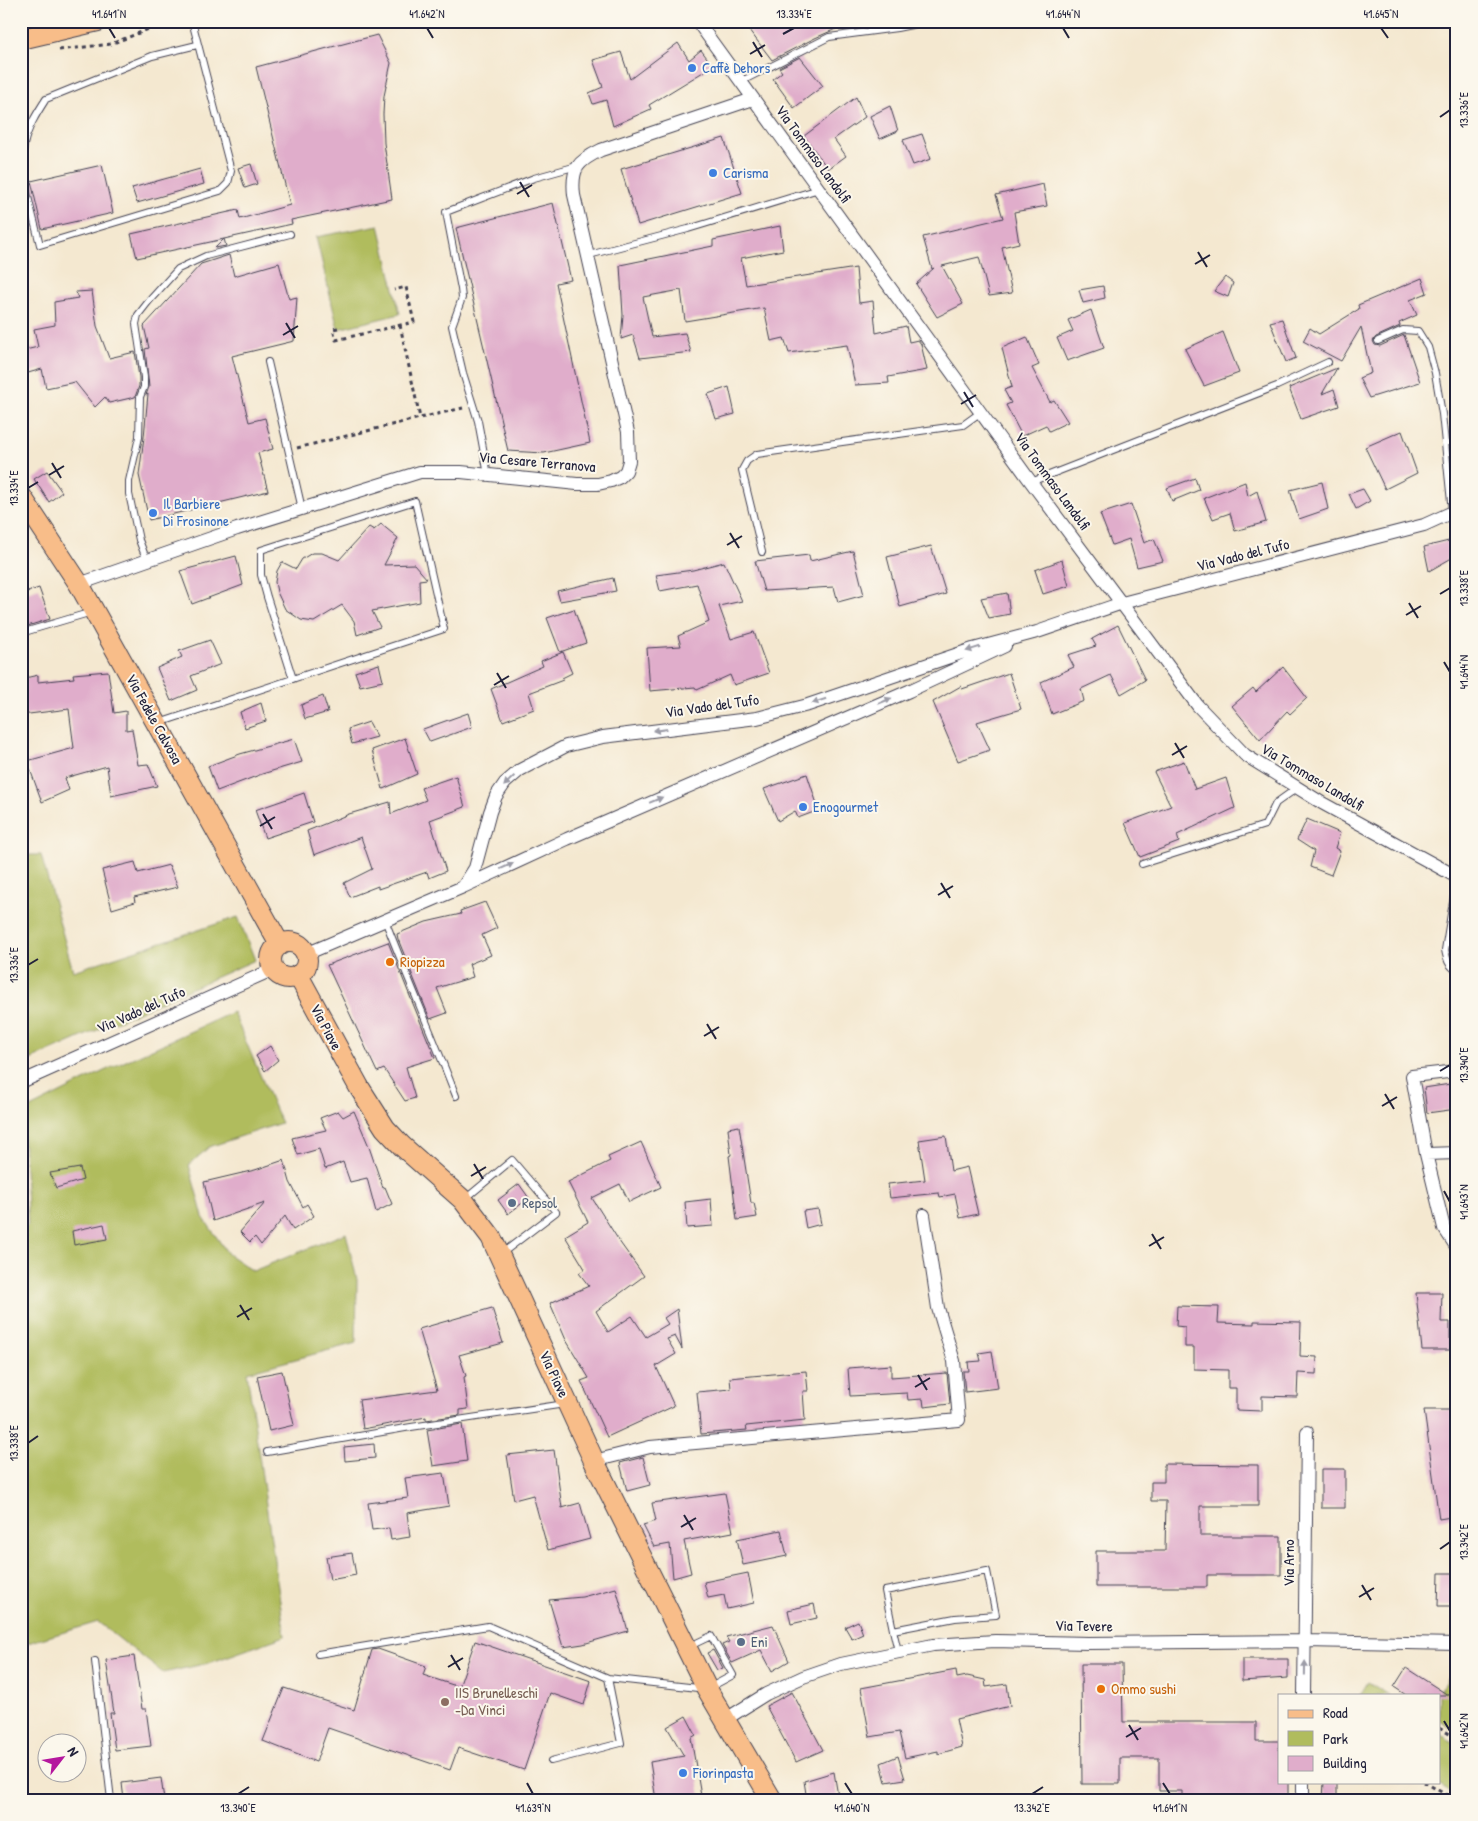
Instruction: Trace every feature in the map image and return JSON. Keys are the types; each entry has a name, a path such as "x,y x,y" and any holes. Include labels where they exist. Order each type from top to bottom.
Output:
{"main road":[{"path":"31,32 98,21"},
{"name":"Via Fedele Calvosa","path":"21,496 79,584 280,945"},
{"path":"290,942 303,949 306,954 306,966 298,975 288,978 278,974 274,969 271,959 276,948 290,942"},
{"name":"Via Piave","path":"298,975 359,1087 385,1128 402,1146 463,1200 491,1237 594,1461 707,1689 772,1800"}],"street":[{"name":"Via Tommaso Landolfi","path":"697,21 1031,482 1198,706 1245,756 1297,788 1457,878"},
{"path":"578,165 586,157 601,150 753,98"},
{"name":"Via Cesare Terranova","path":"79,584 237,529 420,472 461,472 577,484 598,484 620,477 626,471 629,461 628,432 573,186 573,177 578,165"},
{"name":"Via Vado del Tufo","path":"463,887 475,868 490,812 496,796 505,783 520,770 566,746 602,737 757,718 808,705 973,648 1037,632 1122,603 1424,526 1454,511"},
{"name":"Via Vado del Tufo","path":"306,954 909,691 1037,632"},
{"name":"Via Vado del Tufo","path":"21,1082 274,969"},
{"path":"1457,1071 1412,1076 1426,1154 1444,1228 1457,1248"},
{"path":"1426,1154 1457,1153"},
{"path":"594,1461 650,1447 959,1420 954,1362 938,1308 924,1215"},
{"name":"Via Arno","path":"1304,1694 1307,1432"},
{"name":"Via Tevere","path":"726,1719 766,1694 803,1677 841,1664 933,1644 995,1641 1088,1644 1305,1641 1457,1644"},
{"path":"1303,1784 1303,1800"}],"lane":[{"path":"192,21 231,171 228,183 220,191 40,245 22,164 24,144 36,114 46,99 152,56 197,45"},
{"path":"742,81 829,38 930,21"},
{"path":"488,475 474,406 463,373 452,326 462,298 462,289 446,212 534,178 578,165"},
{"path":"588,255 688,229 819,188"},
{"path":"148,561 139,540 129,494 129,481 138,437 140,396 144,387 136,324 138,316 149,300 178,269 206,256 290,234"},
{"path":"1378,341 1403,330 1418,331 1428,347 1435,373 1442,414 1454,511"},
{"path":"268,362 302,509"},
{"path":"1031,482 1277,386 1328,362"},
{"path":"762,552 742,470 747,461 757,454 964,425 981,412"},
{"path":"156,724 293,679 444,629 415,500 262,550 261,574 293,679"},
{"path":"21,633 94,611"},
{"path":"1142,864 1265,825 1276,803 1297,788"},
{"path":"1457,878 1446,950 1450,967 1457,971"},
{"path":"385,920 409,982 428,1022 456,1096"},
{"path":"463,1200 512,1160 556,1212 500,1255"},
{"path":"267,1452 411,1427 568,1403"},
{"path":"893,1630 955,1618 996,1615 987,1570 884,1591 893,1630 898,1651"},
{"path":"318,1654 488,1626 608,1678 707,1689 733,1675 711,1636 687,1647"},
{"path":"95,1661 111,1800"},
{"path":"551,1761 621,1743 608,1678"}],"path":[{"path":"53,51 111,44 149,28 182,21"},
{"path":"338,328 333,329 336,340 414,322 406,287 394,290"},
{"path":"400,325 420,418"},
{"path":"288,450 474,406"},
{"path":"1440,1729 1457,1738"},
{"path":"1427,1784 1455,1800"}],"green space":[{"path":"379,225 400,314 338,329 316,237"},
{"path":"21,855 41,855 73,971 238,917 255,960 21,1064"},
{"path":"233,1012 281,1123 209,1147 189,1165 203,1217 228,1254 253,1271 346,1233 357,1280 356,1343 247,1372 285,1636 209,1663 163,1673 98,1622 21,1645 21,1232 28,1225 22,1112 104,1071"},
{"path":"1448,1677 1457,1682 1457,1731 1440,1721 1439,1694"},
{"path":"1368,1682 1387,1694 1361,1694"},
{"path":"1440,1735 1457,1744 1457,1796 1436,1784 1440,1784"}],"building":[{"path":"742,21 854,21 772,60"},
{"path":"377,35 391,63 384,96 383,114 384,143 392,199 291,220 292,224 137,258 131,234 238,210 240,219 290,205 256,67"},
{"path":"678,43 689,60 701,50 713,66 649,105 651,109 613,126 606,100 593,104 589,93 603,87 593,60 621,52 630,79"},
{"path":"800,57 823,86 794,108 773,79 782,72 779,68"},
{"path":"856,97 865,117 834,139 846,156 828,169 804,136"},
{"path":"890,106 898,131 880,139 870,116"},
{"path":"922,134 931,159 913,165 903,140"},
{"path":"724,138 742,193 638,225 621,169"},
{"path":"251,164 257,184 245,188 238,168"},
{"path":"102,165 113,213 42,229 31,181"},
{"path":"200,169 204,184 137,203 132,188"},
{"path":"1043,184 1047,206 1014,212 1019,243 1002,247 1012,293 989,296 979,257 942,266 963,304 937,317 916,284 934,268 932,269 923,237 1003,218 996,195"},
{"path":"553,203 571,280 556,283 590,443 544,453 508,451 456,228"},
{"path":"780,226 783,250 741,258 746,285 856,268 859,303 873,301 876,333 906,326 909,342 918,340 921,344 927,370 888,377 889,383 855,385 847,345 789,353 784,338 771,341 764,308 685,321 681,290 643,297 652,337 685,333 691,352 640,358 633,335 621,339 623,315 620,265 713,246 713,240"},
{"path":"224,239 226,246 215,248"},
{"path":"229,255 234,276 279,263 289,299 297,297 294,341 232,356 249,422 265,418 273,449 258,453 268,491 149,520 139,475 148,394 146,395 149,387 145,349 149,348 144,326 201,264"},
{"path":"1225,277 1233,283 1228,297 1214,291"},
{"path":"1422,278 1427,293 1410,300 1417,315 1399,323 1400,326 1376,337 1373,341 1375,345 1380,346 1404,335 1420,382 1369,398 1359,378 1371,373 1361,327 1341,361 1303,341 1310,328 1319,334 1359,309 1358,305"},
{"path":"1103,286 1105,298 1083,303 1079,290"},
{"path":"92,291 97,326 109,358 135,352 139,377 139,386 135,397 109,403 105,397 95,407 75,382 46,388 42,369 21,375 21,351 38,347 34,329 55,325 54,302 78,298 76,292"},
{"path":"1091,310 1104,348 1067,361 1057,338 1073,331 1068,320"},
{"path":"1282,319 1296,358 1286,362 1270,322"},
{"path":"1223,332 1239,373 1204,386 1185,349"},
{"path":"1027,337 1039,365 1032,368 1050,402 1054,400 1068,422 1049,431 1046,425 1022,436 1006,405 1011,403 1004,390 1012,387 1002,348"},
{"path":"1337,368 1322,394 1334,389 1339,406 1301,419 1289,388"},
{"path":"729,387 735,414 716,419 708,394"},
{"path":"1402,431 1417,473 1385,489 1365,447"},
{"path":"47,471 62,492 49,502 34,479"},
{"path":"1195,478 1199,490 1172,501 1167,488"},
{"path":"1245,482 1248,496 1257,491 1266,522 1235,531 1230,513 1213,519 1204,498"},
{"path":"1322,482 1328,509 1299,519 1290,490"},
{"path":"1363,489 1370,501 1356,509 1349,494"},
{"path":"1131,504 1144,543 1154,539 1163,561 1137,567 1129,539 1112,545 1100,514"},
{"path":"381,524 398,538 384,565 414,564 427,579 419,580 420,602 372,611 380,627 357,635 354,621 342,605 314,622 301,620 285,609 277,592 275,582 277,571 282,562 296,569 302,559 312,553 322,553 339,560 369,527 374,530"},
{"path":"1457,539 1457,555 1429,571 1424,547"},
{"path":"931,546 946,594 900,607 887,557"},
{"path":"853,551 864,595 838,602 834,587 764,591 755,561 809,555 810,561"},
{"path":"236,556 243,585 192,604 180,571"},
{"path":"1062,560 1069,586 1043,594 1035,570"},
{"path":"724,562 742,601 719,606 731,639 754,632 769,673 734,685 730,675 697,690 695,687 650,691 647,648 681,646 678,636 709,622 697,584 660,591 656,575 693,570"},
{"path":"613,578 616,591 560,601 557,591"},
{"path":"39,588 50,619 21,628 21,594"},
{"path":"1007,593 1010,614 989,618 981,598"},
{"path":"574,609 586,643 560,652 547,618"},
{"path":"1118,625 1145,680 1121,694 1111,675 1081,689 1084,701 1052,714 1041,682 1074,667 1068,655 1096,646 1092,639"},
{"path":"210,640 221,664 191,676 197,690 171,701 157,668 182,657 179,651"},
{"path":"563,652 572,673 562,678 563,680 529,693 534,709 503,721 491,689 543,666 541,661"},
{"path":"379,664 383,681 360,686 355,672"},
{"path":"1283,667 1307,698 1290,714 1287,711 1260,740 1232,706 1253,688 1256,692"},
{"path":"108,671 114,713 126,711 126,730 132,729 138,765 148,764 157,786 111,796 107,766 65,778 69,790 42,802 27,761 74,748 69,709 21,715 21,679 38,675 38,682 74,678 73,674"},
{"path":"1009,673 1021,709 977,722 990,750 958,761 933,702 961,686 962,689"},
{"path":"323,696 328,712 305,719 301,705"},
{"path":"261,703 266,721 245,728 240,712"},
{"path":"468,713 472,727 430,742 423,729"},
{"path":"369,722 377,737 352,744 348,729"},
{"path":"405,738 417,774 383,789 372,750"},
{"path":"294,739 302,762 262,774 217,791 208,766 240,754"},
{"path":"1184,761 1195,789 1226,778 1235,808 1177,835 1179,842 1140,857 1125,823 1171,806 1154,772"},
{"path":"807,774 819,810 798,818 795,811 778,821 764,789"},
{"path":"456,776 465,807 430,820 446,871 429,878 427,872 378,889 378,886 350,897 344,883 372,869 361,837 314,855 307,831 349,814 390,802 391,814 426,800 421,788"},
{"path":"304,793 313,822 265,838 255,810"},
{"path":"1307,819 1340,833 1335,848 1340,851 1331,875 1310,867 1314,851 1297,840"},
{"path":"135,862 138,873 169,865 178,887 134,897 135,902 112,909 102,870"},
{"path":"485,902 497,928 482,935 491,955 469,964 473,977 437,988 447,1013 430,1019 397,934 426,922 461,914 460,911"},
{"path":"388,942 435,1058 406,1067 415,1098 405,1101 384,1069 377,1072 327,965"},
{"path":"270,1046 278,1060 265,1071 256,1056"},
{"path":"1457,1083 1457,1109 1427,1113 1424,1088"},
{"path":"338,1111 343,1117 354,1111 383,1188 385,1187 392,1204 376,1212 367,1178 350,1182 343,1162 325,1169 319,1149 298,1155 292,1138 326,1130 320,1118"},
{"path":"739,1126 751,1203 754,1203 757,1217 737,1220 729,1156 731,1155 728,1128"},
{"path":"946,1136 951,1171 967,1167 978,1214 960,1218 955,1194 940,1197 939,1193 890,1198 888,1184 925,1180 919,1140"},
{"path":"641,1142 661,1187 629,1202 620,1184 592,1198 644,1276 596,1311 608,1332 632,1316 646,1337 668,1324 664,1318 677,1309 682,1349 675,1336 667,1339 676,1354 656,1366 674,1406 607,1437 581,1381 589,1378 566,1340 550,1303 589,1286 579,1273 585,1269 565,1236 588,1222 568,1182 610,1161 608,1157"},
{"path":"284,1160 290,1182 303,1207 307,1204 314,1216 293,1230 285,1216 261,1245 255,1237 250,1242 240,1232 265,1203 213,1221 204,1182 255,1170"},
{"path":"80,1168 83,1180 56,1188 50,1173"},
{"path":"519,1184 529,1198 508,1214 498,1200"},
{"path":"711,1199 713,1226 687,1228 685,1202"},
{"path":"818,1209 821,1224 806,1228 803,1211"},
{"path":"104,1224 107,1239 74,1245 72,1231"},
{"path":"1416,1293 1442,1293 1441,1322 1450,1322 1450,1350 1422,1350"},
{"path":"1177,1306 1219,1307 1218,1323 1254,1324 1254,1321 1301,1322 1300,1356 1317,1357 1316,1374 1298,1373 1297,1397 1262,1396 1262,1411 1236,1410 1236,1388 1228,1388 1228,1370 1194,1369 1194,1347 1185,1347 1185,1327 1176,1326"},
{"path":"492,1308 503,1343 459,1355 466,1376 464,1377 468,1409 460,1410 460,1415 426,1420 426,1417 363,1429 359,1400 437,1390 419,1329"},
{"path":"992,1351 998,1388 965,1392 963,1371 969,1371 968,1362 981,1361 979,1353"},
{"path":"891,1365 891,1377 947,1373 950,1404 924,1407 923,1399 908,1400 907,1393 850,1396 848,1368"},
{"path":"282,1371 294,1425 269,1431 257,1376"},
{"path":"806,1371 808,1391 803,1391 805,1420 746,1426 747,1430 701,1434 697,1392 731,1389 730,1378"},
{"path":"1424,1410 1457,1410 1457,1516 1439,1519"},
{"path":"462,1424 467,1461 433,1466 427,1430"},
{"path":"374,1444 375,1458 345,1461 344,1447"},
{"path":"554,1450 562,1508 580,1503 590,1539 548,1550 533,1495 514,1500 507,1455"},
{"path":"643,1457 650,1485 627,1491 620,1463"},
{"path":"1164,1464 1258,1465 1258,1506 1200,1506 1200,1536 1281,1536 1281,1575 1207,1575 1207,1587 1096,1587 1096,1551 1165,1551 1166,1501 1151,1501 1151,1482 1164,1482"},
{"path":"1321,1469 1345,1469 1345,1508 1321,1508"},
{"path":"444,1473 449,1506 407,1513 410,1537 391,1540 389,1528 372,1530 368,1503 408,1498 405,1478"},
{"path":"725,1493 733,1532 684,1541 691,1573 673,1578 670,1544 654,1547 643,1525 656,1521 652,1503"},
{"path":"781,1530 787,1556 743,1565 737,1539"},
{"path":"352,1553 356,1575 330,1580 326,1557"},
{"path":"748,1573 754,1603 727,1609 724,1595 708,1598 704,1582"},
{"path":"1439,1573 1457,1573 1457,1606 1438,1606"},
{"path":"616,1588 628,1631 583,1644 563,1647 549,1600 582,1597"},
{"path":"814,1604 817,1618 791,1624 788,1610"},
{"path":"858,1621 863,1634 852,1639 845,1627"},
{"path":"773,1625 789,1661 772,1671 761,1650 732,1663 722,1645 729,1642 726,1637"},
{"path":"475,1641 591,1681 584,1705 550,1693 524,1770 458,1748 450,1770 328,1728 316,1762 263,1741 284,1688 354,1710 372,1650 378,1649 426,1666 423,1675 459,1687"},
{"path":"713,1650 723,1668 717,1670 707,1653"},
{"path":"134,1656 142,1709 146,1709 151,1746 115,1750 110,1713 114,1713 106,1660"},
{"path":"1242,1659 1288,1659 1288,1678 1242,1681"},
{"path":"1081,1664 1122,1664 1123,1722 1256,1722 1256,1741 1278,1741 1278,1784 1288,1784 1288,1798 1182,1799 1182,1791 1159,1791 1159,1758 1120,1758 1120,1784 1082,1784"},
{"path":"1406,1668 1448,1695 1404,1694 1394,1687"},
{"path":"956,1670 957,1678 967,1676 985,1680 986,1687 1007,1684 1010,1706 956,1719 962,1747 938,1754 938,1751 905,1758 899,1732 870,1737 861,1688"},
{"path":"792,1692 823,1750 796,1762 766,1706"},
{"path":"686,1716 696,1735 691,1738 701,1796 676,1800 656,1800 650,1762 684,1756 667,1727"},
{"path":"898,1756 905,1779 886,1782 881,1763"},
{"path":"834,1772 838,1796 828,1796 827,1800 807,1800 804,1781"},
{"path":"161,1778 164,1800 124,1800 122,1783"},
{"path":"1324,1784 1337,1784 1337,1800 1323,1800"}],"place":[{"name":"Caffè Dehors","path":"692,68"},
{"name":"Carisma","path":"713,173"},
{"name":"Il Barbiere Di Frosinone","path":"153,513"},
{"name":"Enogourmet","path":"803,807"},
{"name":"Riopizza","path":"390,962"},
{"name":"Repsol","path":"512,1203"},
{"name":"Eni","path":"741,1642"},
{"name":"Ommo sushi","path":"1101,1689"},
{"name":"IIS Brunelleschi -Da Vinci","path":"445,1702"},
{"name":"Fiorinpasta","path":"683,1773"}]}
